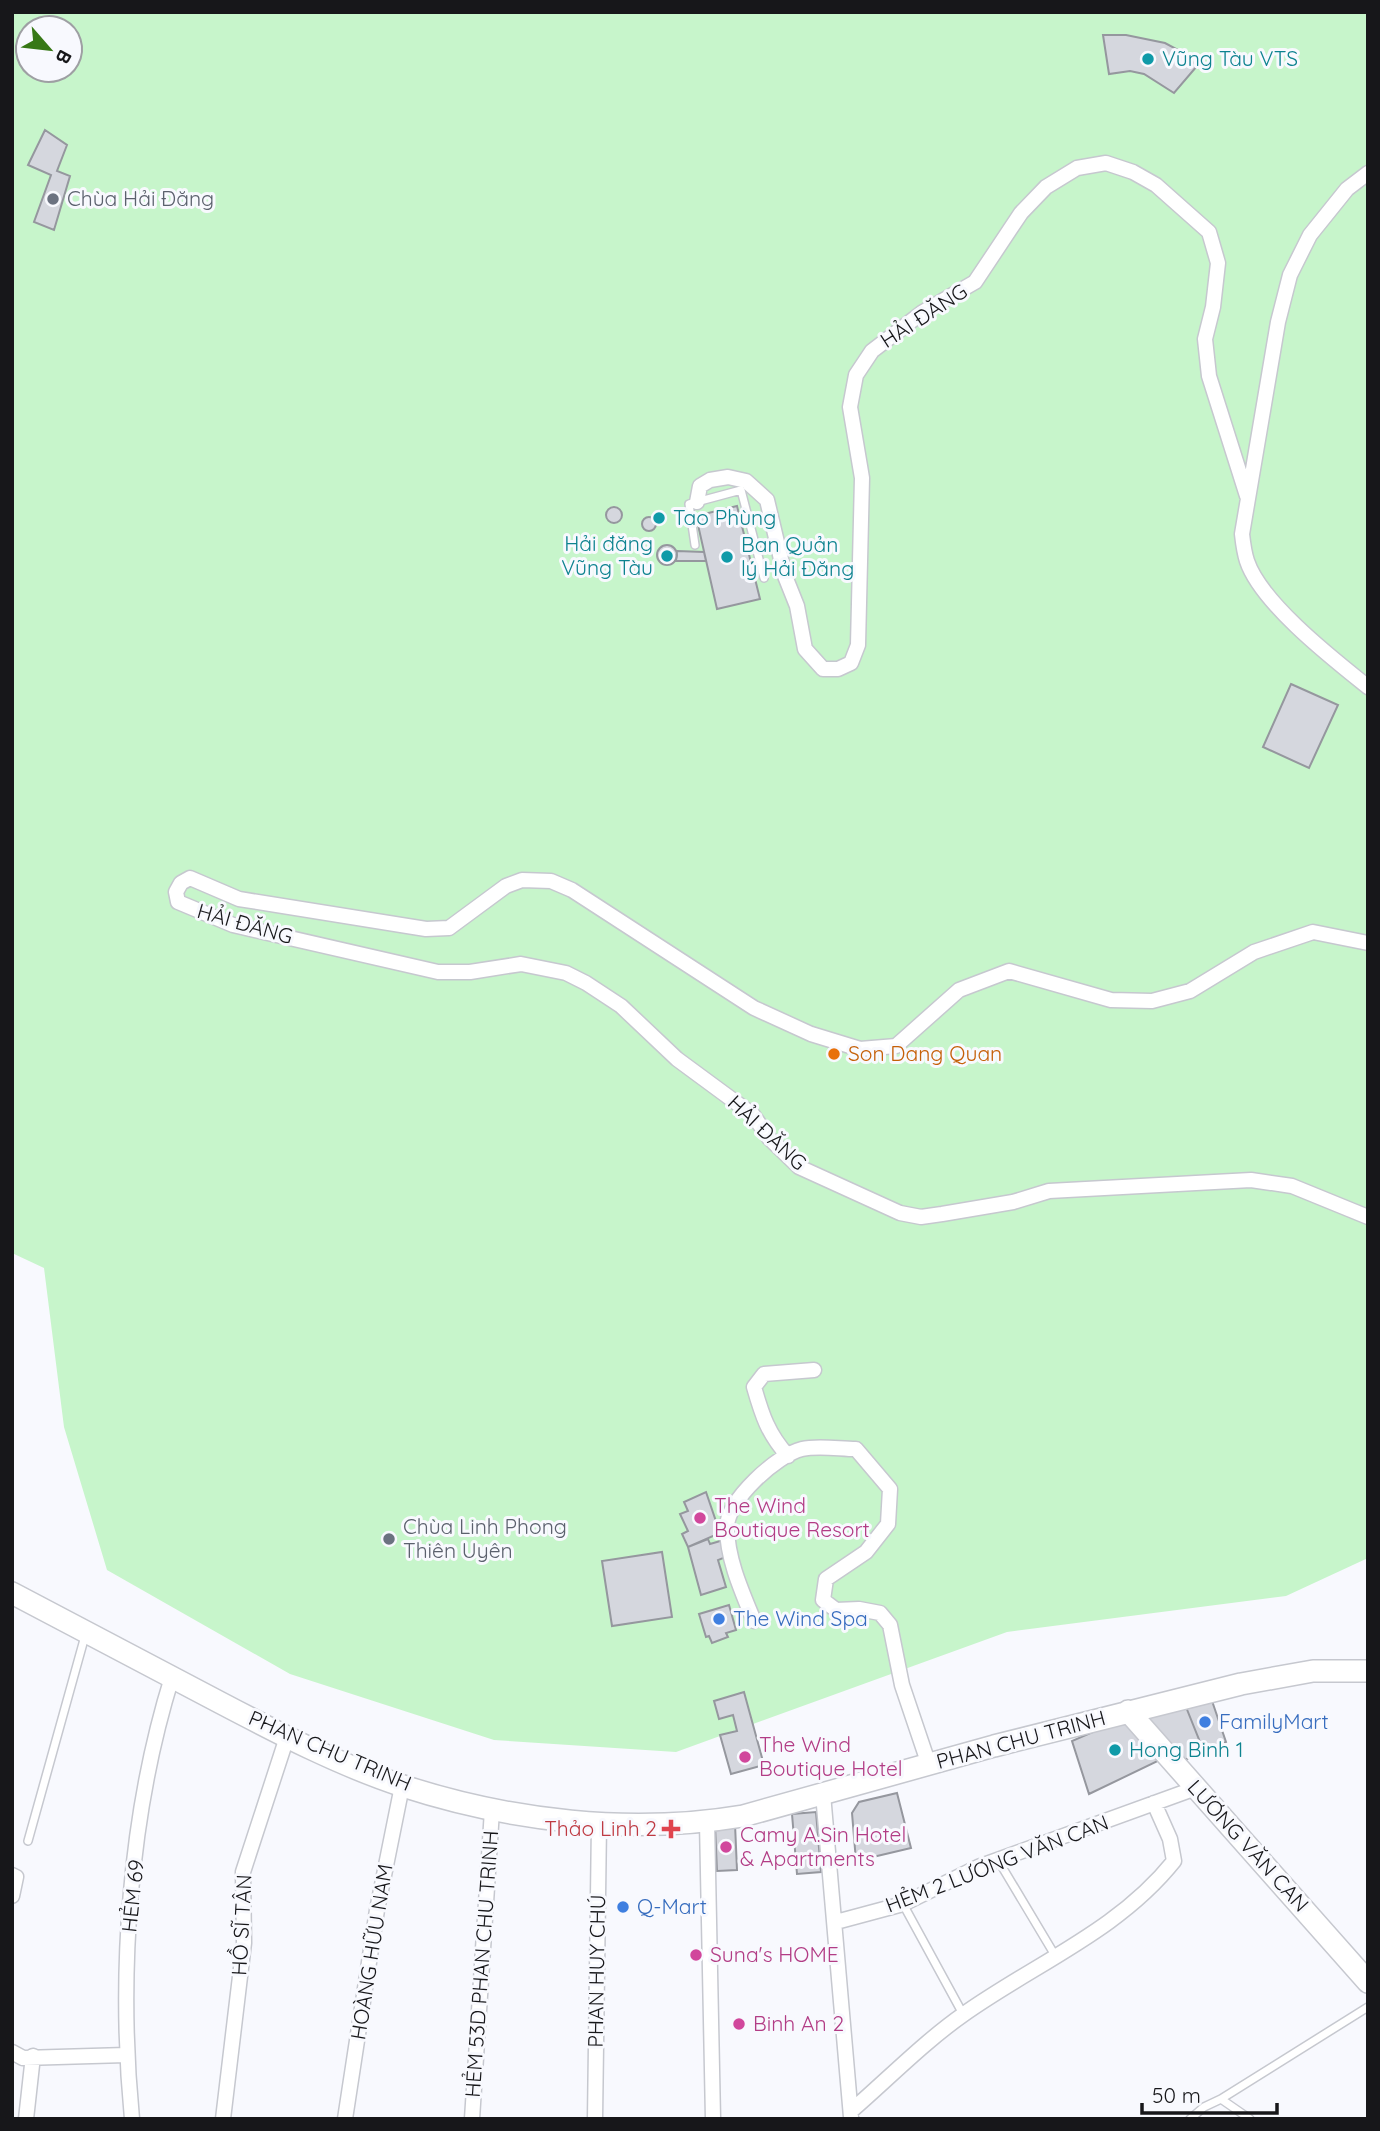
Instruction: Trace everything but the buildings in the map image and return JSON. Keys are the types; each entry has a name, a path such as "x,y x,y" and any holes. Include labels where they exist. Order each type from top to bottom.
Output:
{"main road":[{"name":"PHAN CHU TRINH","path":"12,1593 287,1738 402,1786 492,1810 599,1823 647,1825 707,1822 824,1794 1128,1711 1281,1676 1313,1671 1368,1671"},
{"name":"LƯƠNG VĂN CAN","path":"1128,1711 1368,1982"}],"street":[{"name":"HẢI ĐĂNG","path":"696,502 700,486 710,480 727,477 746,481 767,500 785,576 797,606 805,649 823,669 838,669 851,663 858,645 862,478 850,407 856,375 872,351 923,312 975,282 1021,213 1046,187 1077,168 1106,163 1156,185 1209,232 1218,264 1213,307 1205,339 1209,376 1247,496"},
{"name":"HẢI ĐĂNG","path":"1368,173 1347,190 1310,235 1290,275 1278,321 1241,534 1248,563 1262,586 1317,645 1368,687"},
{"name":"HẢI ĐĂNG","path":"1368,943 1313,932 1254,952 1190,990 1143,1002 1111,1000 1009,971 959,990 938,1006 907,1040 896,1046 860,1049 811,1034 754,1008 572,890 551,881 522,880 506,886 449,928 426,929 239,899 190,877 181,883 176,892 178,901 192,910 233,925 438,972 470,972 520,964 566,973 621,1006 677,1059 741,1104 799,1167 900,1213 920,1217 942,1214 1013,1202 1049,1191 1271,1180 1368,1217"},
{"path":"788,1456 772,1438 760,1413 754,1387 764,1374 814,1370"},
{"path":"754,1620 737,1578 726,1525 739,1497 758,1478 803,1448 856,1449 890,1489 888,1524 866,1552 826,1580 823,1600 836,1610 859,1609 880,1613 890,1625 902,1685 929,1765"},
{"name":"HẺM 69","path":"132,2119 126,2055 126,1960 155,1728 172,1677"},
{"name":"HỒ SĨ TÂN","path":"223,2119 244,1943 243,1872 287,1738"},
{"name":"HOÀNG HỮU NAM","path":"345,2119 377,1910 402,1786"},
{"name":"HẺM 2 LƯƠNG VĂN CAN","path":"836,1922 903,1904 998,1860 1196,1787"},
{"path":"824,1794 851,2115"},
{"path":"851,2115 964,2014 1122,1914 1159,1880 1174,1861 1170,1839 1153,1803"},
{"name":"HẺM 53D PHAN CHU TRINH","path":"472,2119 492,1810"},
{"path":"707,1822 713,2119"},
{"name":"PHAN HUY CHÚ","path":"596,2119 599,1823"},
{"path":"12,1896 14,1876"},
{"path":"12,2052 23,2057 126,2055"},
{"path":"26,2119 33,2056"}],"lane":[{"path":"695,545 689,504 741,490 764,578"},
{"path":"28,1841 87,1632"},
{"path":"998,1860 1056,1957"},
{"path":"903,1904 964,2014"},
{"path":"1190,2119 1204,2107 1368,2007"},
{"path":"1221,2099 1250,2119"}],"green space":[{"path":"12,12 1368,12 1368,1558 1286,1596 1007,1632 676,1752 494,1740 290,1674 107,1570 64,1427 44,1268 12,1253"}],"place":[{"name":"Vũng Tàu VTS","path":"1148,59"},
{"name":"Chùa Hải Đăng","path":"53,199"},
{"name":"Tao Phùng","path":"659,518"},
{"name":"Hải đăng Vũng Tàu","path":"667,556"},
{"name":"Ban Quản lý Hải Đăng","path":"727,557"},
{"name":"Son Dang Quan","path":"834,1054"},
{"name":"The Wind Boutique Resort","path":"700,1518"},
{"name":"Chùa Linh Phong Thiên Uyên","path":"389,1539"},
{"name":"The Wind Spa","path":"719,1619"},
{"name":"FamilyMart","path":"1205,1722"},
{"name":"Hong Binh 1","path":"1115,1750"},
{"name":"The Wind Boutique Hotel","path":"745,1757"},
{"name":"Thảo Linh 2","path":"671,1829"},
{"name":"Camy A.Sin Hotel & Apartments","path":"726,1847"},
{"name":"Q-Mart","path":"623,1907"},
{"name":"Suna's HOME","path":"696,1955"},
{"name":"Binh An 2","path":"739,2024"}]}
